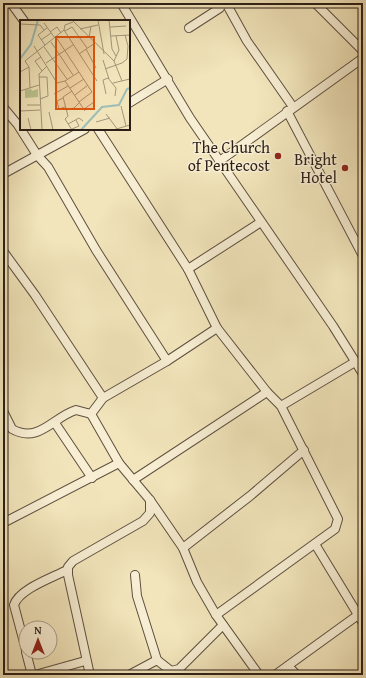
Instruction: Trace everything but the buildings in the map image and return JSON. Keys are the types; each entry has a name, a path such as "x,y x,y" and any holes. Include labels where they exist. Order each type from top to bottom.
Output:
{"street":[{"path":"11,3 23,20"},
{"path":"121,3 168,79 190,118 221,160 261,222 333,326 363,374"},
{"path":"189,28 220,8 221,3"},
{"path":"226,3 247,42 290,109 363,256"},
{"path":"317,4 363,51"},
{"path":"221,160 363,58"},
{"path":"130,102 168,79"},
{"path":"3,107 20,128"},
{"path":"21,130 37,155 48,168 96,250 167,361"},
{"path":"3,174 83,130"},
{"path":"99,130 188,269 217,328 267,392 281,406 338,519 335,529 216,615"},
{"path":"188,269 261,222"},
{"path":"3,251 35,295 103,398"},
{"path":"91,414 103,398 167,361 217,328"},
{"path":"281,406 355,362"},
{"path":"133,480 267,392"},
{"path":"3,411 12,429 17,432 37,432 76,410 91,414 119,463 150,500 183,548 197,582 216,615 259,675"},
{"path":"55,423 92,478"},
{"path":"183,548 250,496 304,450"},
{"path":"3,523 119,463"},
{"path":"90,675 85,661 67,570 69,563 148,517 150,500"},
{"path":"315,544 363,623"},
{"path":"18,620 14,605 25,591 67,570"},
{"path":"135,575 137,596 156,660 171,671 179,669 223,625"},
{"path":"275,675 358,615"},
{"path":"28,660 32,675"},
{"path":"129,675 156,660"},
{"path":"35,675 85,661"},
{"path":"288,666 297,675"}],"place":[{"name":"The Church of Pentecost","path":"278,156"},
{"name":"Bright Hotel","path":"345,168"}]}
